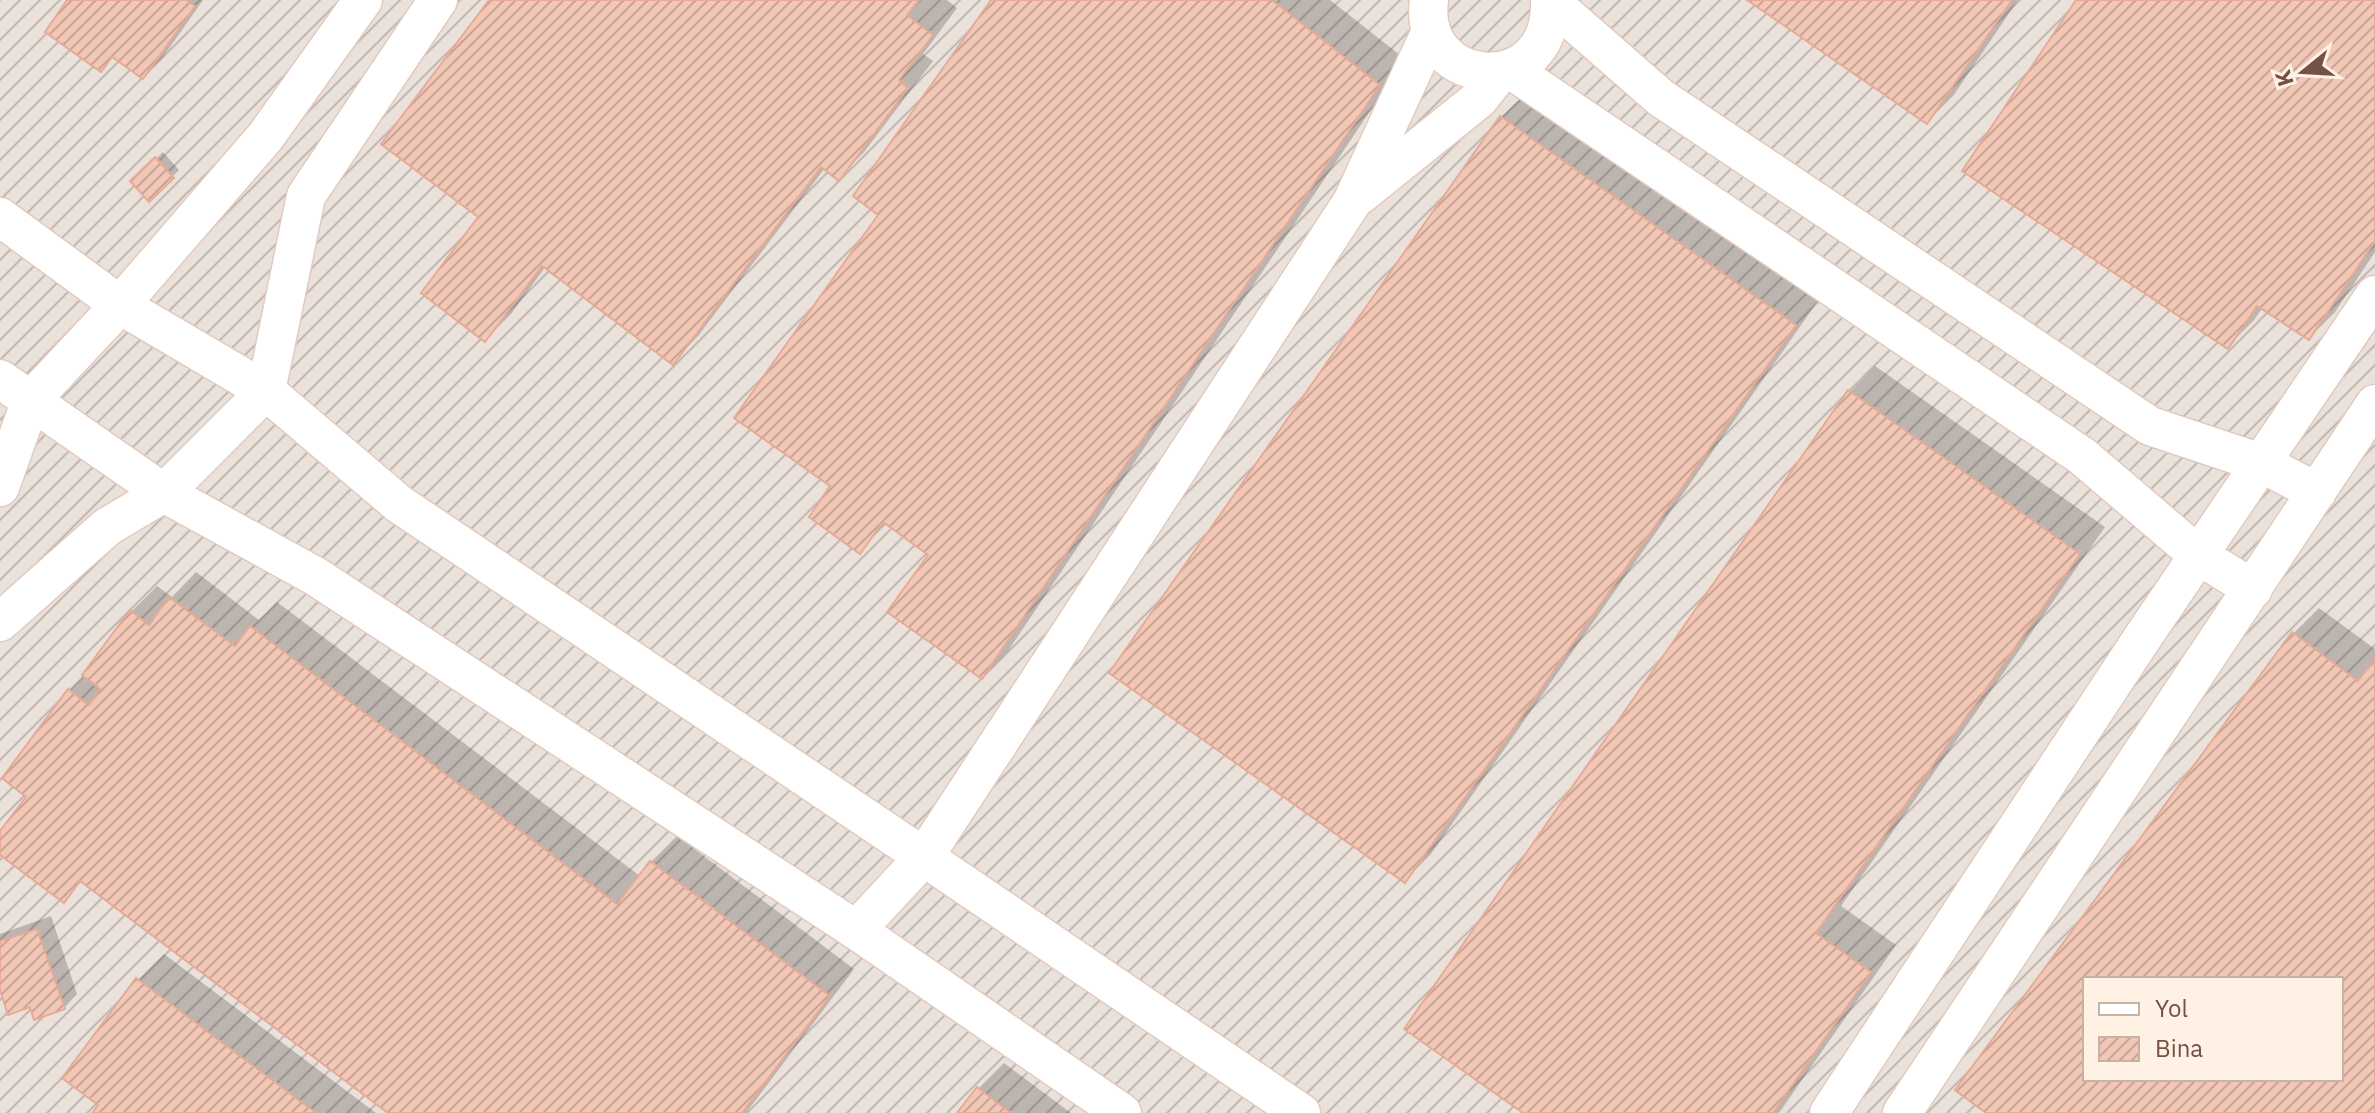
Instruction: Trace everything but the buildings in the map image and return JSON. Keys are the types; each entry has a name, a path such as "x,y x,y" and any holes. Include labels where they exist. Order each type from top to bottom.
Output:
{"street":[{"path":"0,487 31,400 120,305 266,136 363,0"},
{"path":"0,622 107,527 164,493 266,391 306,196 438,0"},
{"path":"1427,10 1439,47 1466,68 1483,73 1505,70 1528,59 1542,43 1550,23 1551,1"},
{"path":"1551,1 1661,98 2150,426 2261,463 2317,492"},
{"path":"856,930 924,857 1352,202 1427,10"},
{"path":"1352,202 1479,99 1505,70"},
{"path":"1505,70 2082,456 2198,555 2253,589"},
{"path":"0,217 120,305 266,391 399,504 1301,1113"},
{"path":"1829,1113 2198,555 2375,295"},
{"path":"0,379 164,493 315,576 856,930 1122,1113"},
{"path":"1902,1113 2375,404"}],"shaded area":[{"path":"0,0 2375,0 2375,1113 0,1113"}]}
